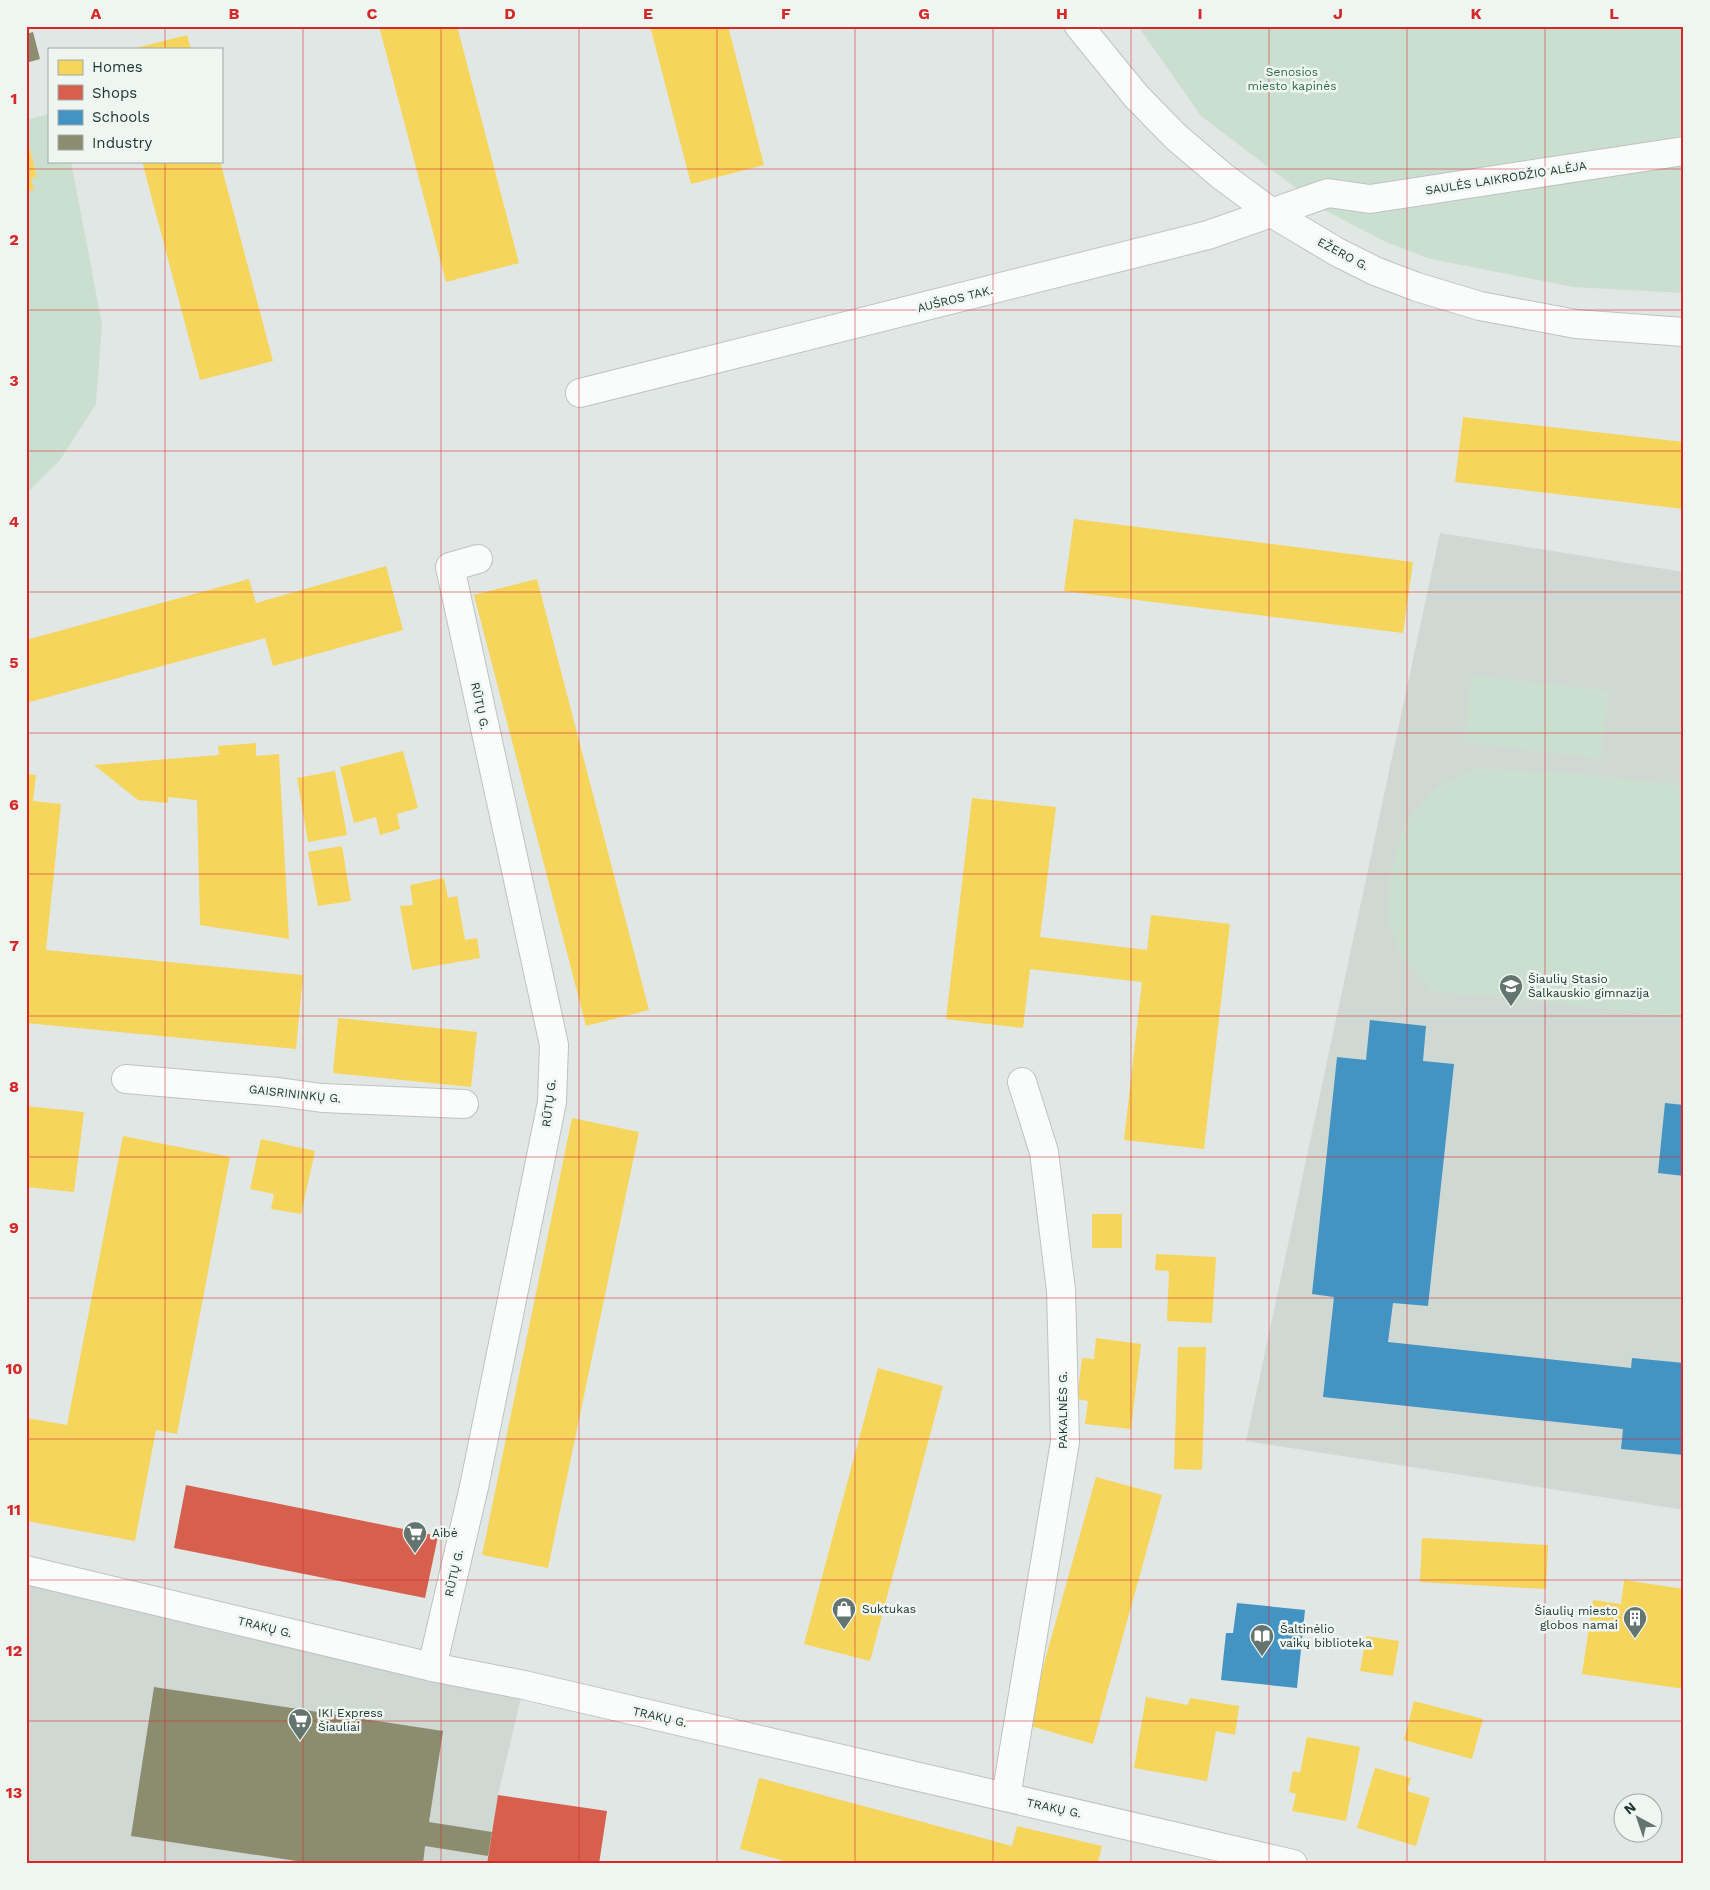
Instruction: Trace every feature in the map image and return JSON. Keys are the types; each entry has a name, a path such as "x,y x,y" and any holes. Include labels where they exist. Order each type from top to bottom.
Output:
{"street":[{"name":"EŽERO G.","path":"1079,26 1136,96 1176,137 1222,176 1272,213 1337,252 1375,271 1417,287 1480,306 1576,324 1684,332"},
{"name":"SAULĖS LAIKRODŽIO ALĖJA","path":"1328,193 1370,199 1684,151"},
{"name":"AUŠROS TAK.","path":"580,393 1208,235 1328,193"},
{"name":"RŪTŲ G.","path":"432,1667 474,1487 550,1112 554,1045 450,567 478,559"},
{"name":"GAISRININKŲ G.","path":"126,1079 278,1092 322,1098 464,1104"},
{"name":"PAKALNĖS G.","path":"1006,1797 1065,1442 1061,1290 1044,1152 1022,1082"},
{"name":"TRAKŲ G.","path":"26,1570 432,1667 524,1685 1294,1864"}],"shaded area":[{"name":"Šiaulių Stasio Šalkauskio gimnazija","path":"1440,533 1684,572 1684,1510 1246,1441"},
{"path":"26,1584 524,1685 498,1795 487,1864 26,1864"}],"green space":[{"name":"Senosios miesto kapinės","path":"1138,26 1684,26 1684,293 1573,287 1431,259 1386,242 1326,211 1201,116"},
{"path":"48,114 48,162 71,162 102,324 96,404 60,460 26,494 26,192 33,190 31,178 37,177 26,131 26,120"},
{"path":"1472,675 1609,691 1600,759 1464,742"},
{"path":"1474,768 1583,774 1684,785 1684,1017 1432,991 1401,957 1389,920 1390,877 1405,822 1437,787"}],"building: Homes":[{"path":"379,26 457,26 519,263 446,282"},
{"path":"650,26 728,26 764,165 691,184"},
{"path":"187,35 191,48 136,48"},
{"path":"26,141 28,141 37,177 31,178 34,190 26,192"},
{"path":"142,162 220,162 273,361 200,380"},
{"path":"1463,417 1684,442 1684,509 1455,482"},
{"path":"1074,519 1413,562 1403,633 1064,591"},
{"path":"386,566 403,630 273,666 265,638 26,703 26,640 249,579 256,603"},
{"path":"537,579 649,1010 586,1026 474,595"},
{"path":"256,743 256,756 279,754 289,939 200,925 197,800 168,797 168,803 138,800 94,765 219,755 218,746"},
{"path":"403,751 418,808 397,814 400,829 380,835 376,817 354,823 340,767"},
{"path":"335,771 347,835 308,842 297,778"},
{"path":"26,774 36,775 33,801 61,804 46,950 303,975 296,1049 26,1023"},
{"path":"972,798 1056,807 1040,937 1147,950 1151,915 1230,924 1204,1149 1124,1140 1142,982 1030,969 1023,1028 946,1019"},
{"path":"342,846 351,901 318,906 308,852"},
{"path":"444,878 448,898 457,896 465,940 477,938 480,958 412,970 400,906 413,905 410,885"},
{"path":"338,1018 477,1032 471,1087 333,1073"},
{"path":"26,1106 84,1112 74,1192 26,1187"},
{"path":"572,1118 639,1132 548,1568 482,1555"},
{"path":"123,1136 230,1157 177,1434 156,1430 135,1541 26,1521 26,1418 67,1425"},
{"path":"261,1139 315,1151 301,1214 271,1209 274,1194 250,1189"},
{"path":"1092,1214 1122,1214 1122,1248 1092,1248"},
{"path":"1156,1254 1216,1257 1212,1323 1167,1321 1169,1271 1155,1270"},
{"path":"1096,1338 1141,1344 1131,1429 1085,1424 1088,1401 1077,1399 1082,1358 1094,1359"},
{"path":"1178,1347 1206,1347 1202,1470 1174,1469"},
{"path":"878,1368 943,1386 870,1661 804,1644"},
{"path":"1096,1477 1162,1495 1093,1744 1027,1725"},
{"path":"1422,1538 1548,1545 1546,1589 1420,1582"},
{"name":"Šiaulių miesto globos namai","path":"1624,1580 1684,1589 1684,1689 1582,1674 1593,1600 1621,1604"},
{"path":"1366,1636 1399,1641 1393,1676 1360,1671"},
{"path":"1146,1697 1188,1705 1190,1698 1239,1706 1235,1735 1216,1731 1207,1781 1134,1768"},
{"path":"1414,1701 1483,1719 1472,1759 1404,1740"},
{"path":"1307,1737 1360,1747 1346,1821 1292,1811 1296,1794 1289,1792 1293,1771 1300,1773"},
{"path":"1375,1768 1411,1778 1407,1791 1430,1798 1416,1846 1357,1828"},
{"path":"759,1778 1012,1846 1017,1826 1102,1846 1098,1862 1104,1864 796,1864 740,1849"}],"building: Shops":[{"path":"186,1485 438,1536 425,1598 174,1548"},
{"path":"498,1795 607,1811 599,1864 487,1864"}],"building: Schools":[{"path":"1370,1020 1426,1026 1423,1061 1454,1064 1428,1306 1393,1303 1388,1342 1631,1368 1632,1358 1684,1363 1684,1455 1621,1449 1623,1429 1323,1397 1334,1297 1312,1294 1337,1057 1366,1060"},
{"path":"1665,1103 1684,1105 1684,1176 1658,1173"},
{"name":"Šaltinėlio vaikų biblioteka","path":"1237,1603 1305,1610 1297,1688 1221,1680 1226,1633 1233,1633"}],"building: Industry":[{"path":"33,32 40,59 26,63 26,34"},
{"path":"154,1687 443,1731 429,1822 492,1832 488,1856 425,1846 423,1864 316,1864 131,1836"}],"place":[{"name":"Šiaulių Stasio Šalkauskio gimnazija","path":"1511,1007"},
{"name":"Aibė","path":"415,1554"},
{"name":"Suktukas","path":"844,1630"},
{"name":"Šiaulių miesto globos namai","path":"1635,1639"},
{"name":"Šaltinėlio vaikų biblioteka","path":"1262,1657"},
{"name":"IKI Express Šiauliai","path":"300,1741"}]}
